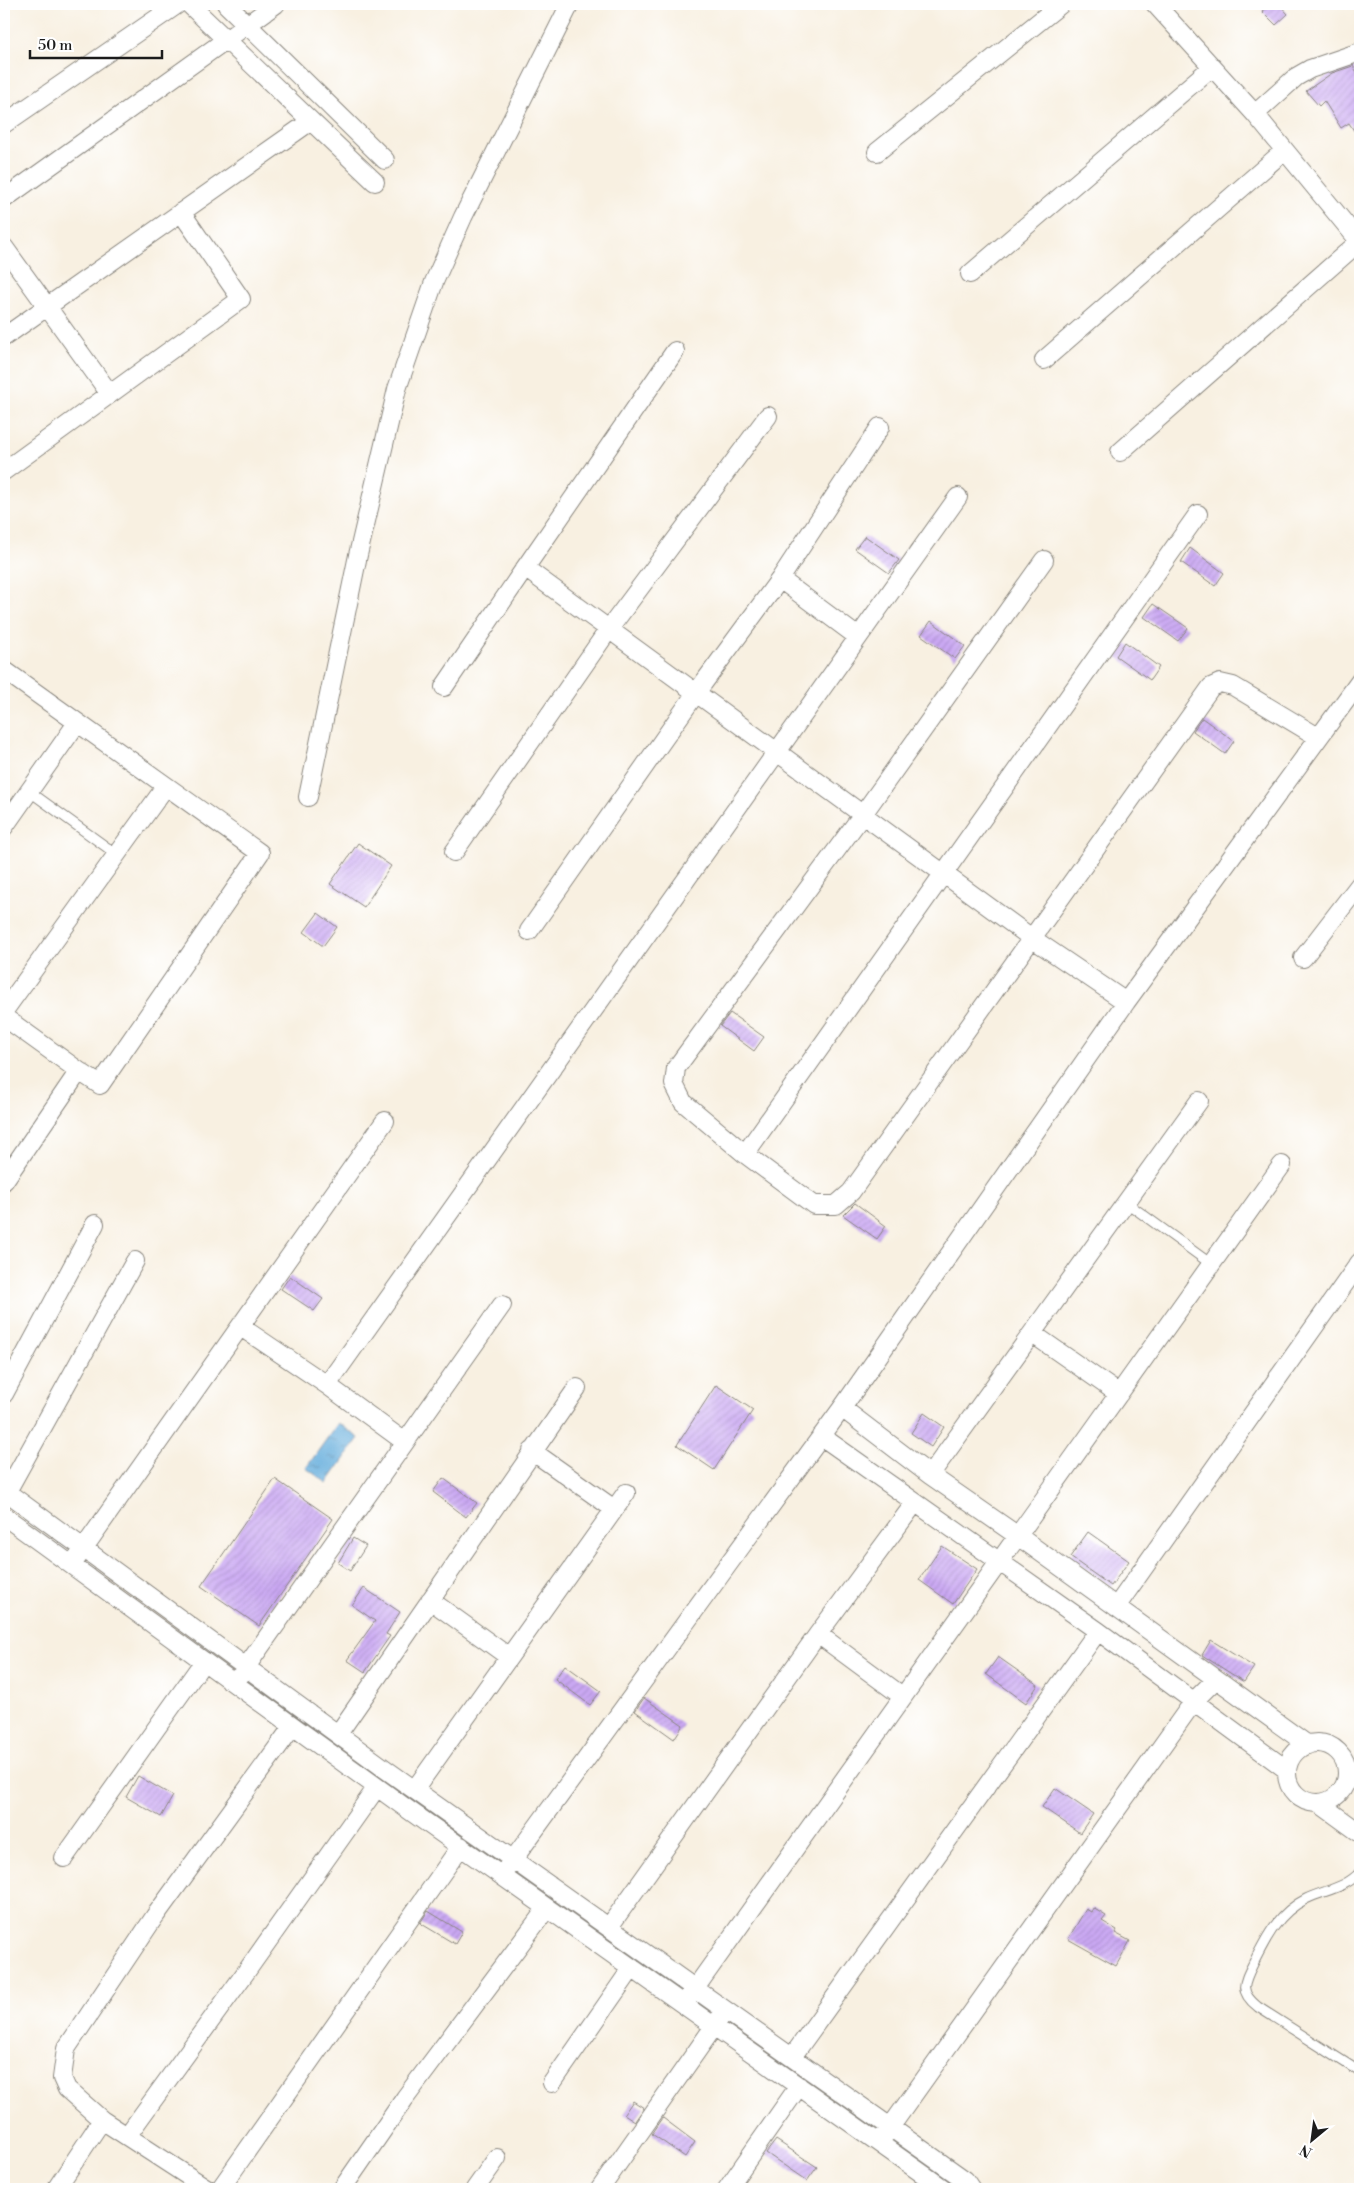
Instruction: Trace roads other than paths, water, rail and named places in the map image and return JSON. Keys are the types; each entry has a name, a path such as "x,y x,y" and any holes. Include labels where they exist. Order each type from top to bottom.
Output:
{"street":[{"path":"4,124 178,4"},
{"path":"189,4 375,182"},
{"path":"226,4 385,160"},
{"path":"4,199 276,4"},
{"path":"308,797 339,657 358,555 397,389 434,282 463,217 570,4"},
{"path":"877,152 1061,4"},
{"path":"1120,452 1360,242 1255,114 1156,4"},
{"path":"1255,114 1296,77 1310,69 1360,52"},
{"path":"970,274 1212,67"},
{"path":"4,337 311,121"},
{"path":"1044,360 1284,151"},
{"path":"4,471 241,299 182,212"},
{"path":"4,247 110,394"},
{"path":"444,687 675,351"},
{"path":"454,852 609,629 768,416"},
{"path":"529,931 696,693 780,579 880,427"},
{"path":"327,1385 958,497"},
{"path":"745,1154 1198,514"},
{"path":"1044,560 863,814 676,1068 674,1084 683,1102 745,1154 814,1205 836,1205 851,1192 1211,687 1220,683 1233,686 1318,737"},
{"path":"525,568 1033,939 1126,1002"},
{"path":"780,579 858,637"},
{"path":"4,670 260,853 100,1084 4,1018"},
{"path":"502,1875 842,1408 1126,1002 1360,681"},
{"path":"4,826 78,723"},
{"path":"4,1011 166,786"},
{"path":"1303,958 1360,884"},
{"path":"4,1181 80,1071"},
{"path":"930,1475 1199,1101"},
{"path":"72,1566 242,1327 385,1121"},
{"path":"684,2004 1282,1165"},
{"path":"4,1394 95,1224"},
{"path":"135,1261 5,1493 338,1734 965,2180 970,2189"},
{"path":"1116,1607 1360,1262"},
{"path":"234,1683 502,1305"},
{"path":"242,1327 327,1385 405,1442"},
{"path":"1033,1334 1119,1394"},
{"path":"338,1734 577,1388"},
{"path":"842,1408 930,1475 1018,1536 1308,1745"},
{"path":"821,1436 914,1504 999,1560 1287,1770"},
{"path":"532,1451 614,1509"},
{"path":"415,1789 626,1493"},
{"path":"609,1927 818,1634 914,1504"},
{"path":"4,1516 377,1787 944,2189"},
{"path":"430,1600 509,1657"},
{"path":"792,2057 1098,1631"},
{"path":"818,1634 902,1696"},
{"path":"64,1858 204,1661"},
{"path":"879,2143 1194,1702 1216,1678"},
{"path":"208,2189 102,2120 67,2090 62,2078 66,2049 155,1916 293,1726"},
{"path":"1324,1744 1339,1752 1354,1780 1336,1798 1320,1804 1311,1803 1295,1795 1287,1779 1287,1770 1294,1754 1308,1745 1324,1744"},
{"path":"127,2136 377,1787"},
{"path":"1320,1804 1360,1833"},
{"path":"220,2189 461,1846"},
{"path":"342,2189 406,2098 547,1908"},
{"path":"552,2083 632,1968"},
{"path":"600,2189 726,2010"},
{"path":"727,2189 800,2086"},
{"path":"56,2189 102,2120"},
{"path":"475,2189 498,2158"}],"lane":[{"path":"29,791 116,854"},
{"path":"1127,1203 1211,1264"},
{"path":"1360,1872 1351,1882 1305,1899 1289,1910 1277,1922 1266,1937 1245,1979 1244,1990 1248,1999 1258,2007 1360,2072"}],"water":[{"path":"338,1423 359,1438 327,1483 306,1468"}]}
